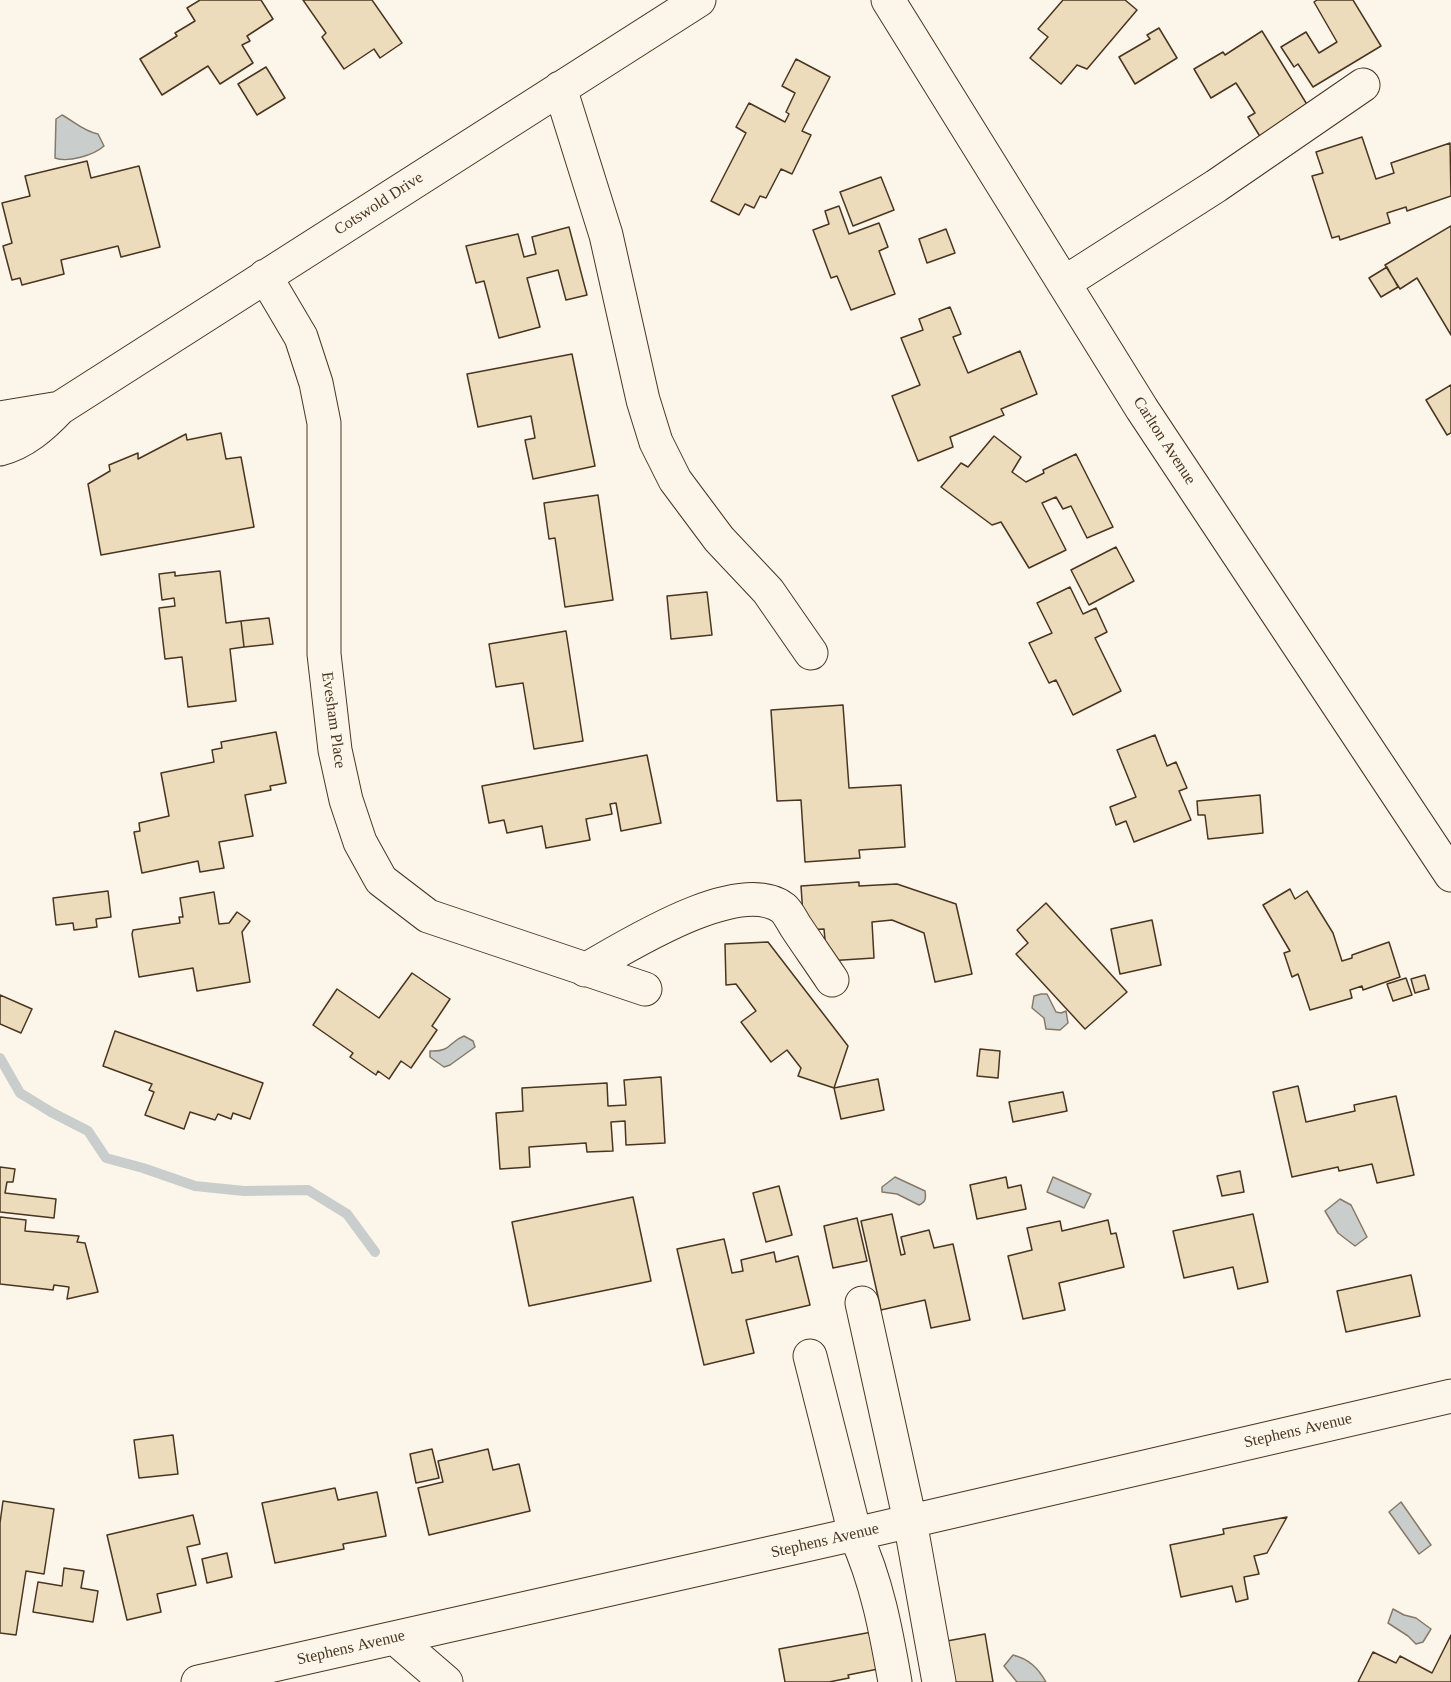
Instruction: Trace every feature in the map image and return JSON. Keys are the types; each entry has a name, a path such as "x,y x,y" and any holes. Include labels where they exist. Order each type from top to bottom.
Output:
{"street":[{"name":"Cotswold Drive","path":"0,449 25,439 60,408 699,0"},
{"name":"Carlton Avenue","path":"888,0 1142,409 1451,874"},
{"path":"1064,283 1216,186 1363,85"},
{"path":"560,88 606,235 643,400 656,442 675,480 719,539 768,591 811,653"},
{"name":"Evesham Place","path":"265,276 301,337 316,383 324,423 324,654 335,750 346,801 360,842 381,880 428,916 645,989"},
{"name":"Cotswold Drive","path":"0,418 60,408"},
{"path":"585,970 644,936 690,914 729,902 754,899 763,900 783,909 832,980"},
{"path":"862,1303 910,1521 939,1682"},
{"path":"810,1356 855,1534 868,1561 876,1589 895,1682"},
{"name":"Stephens Avenue","path":"211,1681 1451,1396"},
{"path":"395,1638 446,1682"}],"shaded area":[{"path":"62,115 83,129 98,134 104,146 81,157 67,160 55,158 56,119"},
{"path":"1047,994 1056,1012 1066,1011 1068,1023 1060,1030 1046,1029 1044,1018 1032,1008 1034,996"},
{"path":"464,1036 473,1041 475,1047 450,1065 444,1067 430,1057 430,1051 442,1050"},
{"path":"895,1177 925,1191 923,1203 919,1205 897,1194 882,1192 882,1187"},
{"path":"1053,1177 1091,1194 1084,1208 1047,1192"},
{"path":"1340,1199 1351,1205 1367,1237 1355,1246 1338,1233 1325,1211"},
{"path":"1401,1502 1431,1545 1419,1554 1389,1512"},
{"path":"1393,1609 1416,1618 1431,1629 1423,1642 1416,1644 1388,1623"},
{"path":"1013,1655 1032,1665 1046,1682 1017,1682 1004,1666"}],"building":[{"path":"200,0 261,0 273,19 247,36 250,41 242,45 253,63 220,84 208,66 162,95 140,59 177,36 175,33 195,21 187,8"},
{"path":"303,0 372,0 402,43 380,58 374,49 344,69 322,37 326,33"},
{"path":"1063,0 1125,0 1137,10 1087,69 1077,65 1061,84 1030,58 1048,37 1038,29"},
{"path":"1317,0 1353,0 1381,46 1313,87 1298,64 1294,67 1281,47 1306,32 1319,53 1337,42 1314,2"},
{"path":"1159,28 1177,58 1135,84 1119,57 1150,39 1147,35"},
{"path":"1262,31 1311,111 1264,143 1248,117 1255,113 1236,83 1211,98 1194,69 1223,52 1225,55"},
{"path":"796,59 830,77 802,131 811,135 792,174 781,169 766,198 760,196 754,208 745,204 739,215 711,201 746,133 736,127 749,103 785,122 789,114 786,112 795,93 782,86"},
{"path":"266,67 285,98 257,115 238,84"},
{"path":"1362,137 1376,179 1394,173 1391,163 1450,143 1451,196 1407,211 1406,207 1387,213 1390,223 1340,240 1339,236 1332,238 1312,176 1323,173 1316,152"},
{"path":"87,161 91,178 139,166 160,247 121,257 118,246 61,260 64,274 22,285 20,278 12,280 3,246 12,243 2,203 30,196 25,176"},
{"path":"881,177 894,210 853,226 840,192"},
{"path":"839,206 849,234 879,223 888,247 879,251 895,294 851,310 837,276 831,278 813,230 829,224 825,211"},
{"path":"1451,226 1451,335 1417,278 1400,289 1385,265"},
{"path":"569,227 587,295 566,300 558,270 527,278 540,327 499,338 484,281 476,283 466,246 518,234 524,257 536,254 532,237"},
{"path":"946,229 955,253 927,263 919,239"},
{"path":"1387,267 1398,287 1381,297 1369,278"},
{"path":"950,307 961,334 953,337 968,373 1020,351 1037,394 1001,409 1004,415 950,437 953,447 918,461 892,396 920,385 901,338 923,330 919,319"},
{"path":"572,354 595,466 533,479 525,440 535,438 531,416 478,427 467,374"},
{"path":"1451,385 1451,433 1447,435 1426,400"},
{"path":"221,433 226,459 241,457 254,527 101,555 88,484 110,471 109,465 138,453 138,459 186,434 187,440"},
{"path":"994,436 1021,457 1012,472 1026,482 1044,473 1043,470 1076,454 1113,527 1087,538 1071,506 1063,509 1056,497 1042,503 1066,550 1029,568 1001,522 992,525 941,487 961,463 968,467"},
{"path":"598,495 613,600 565,607 555,538 549,539 544,503"},
{"path":"1116,547 1134,581 1089,605 1071,570"},
{"path":"220,571 226,623 241,621 244,647 230,649 236,701 188,707 182,657 165,659 159,608 175,606 174,598 162,600 159,574 175,572 175,576"},
{"path":"1070,587 1083,614 1096,608 1107,632 1095,638 1121,691 1073,715 1056,680 1049,683 1029,643 1052,633 1037,603"},
{"path":"707,592 712,635 671,639 667,596"},
{"path":"269,618 273,644 244,647 241,621"},
{"path":"566,631 583,741 534,749 523,683 496,687 489,644"},
{"path":"843,705 849,788 901,785 905,847 859,850 860,858 805,862 801,800 777,801 771,710"},
{"path":"276,732 286,783 270,786 271,790 245,795 253,836 219,842 224,868 200,872 198,861 142,873 134,832 140,831 139,823 169,816 161,773 214,762 212,750 222,748 221,742"},
{"path":"1155,735 1167,766 1176,762 1187,788 1179,791 1191,820 1134,842 1126,821 1116,825 1110,807 1136,797 1117,750"},
{"path":"647,755 661,823 621,831 616,803 610,804 612,814 586,819 590,840 546,848 542,826 507,833 504,820 489,823 482,786"},
{"path":"1260,795 1263,833 1208,839 1205,815 1198,815 1197,801"},
{"path":"859,882 859,886 897,884 956,904 972,974 935,982 924,933 892,920 872,922 874,958 827,961 824,929 804,930 801,886"},
{"path":"1290,889 1295,899 1307,891 1333,933 1342,961 1352,958 1352,955 1389,942 1400,977 1363,990 1362,986 1350,990 1352,998 1310,1010 1298,974 1292,977 1284,953 1290,951 1263,905"},
{"path":"108,891 111,917 96,919 97,927 74,930 73,923 56,925 53,898"},
{"path":"214,892 219,924 229,923 237,912 250,921 242,932 250,982 197,991 193,968 139,977 133,930 180,923 179,917 183,917 180,898"},
{"path":"1046,903 1127,992 1085,1029 1016,954 1028,943 1017,930"},
{"path":"1152,920 1161,965 1120,974 1111,929"},
{"path":"768,942 848,1046 834,1088 798,1076 801,1068 787,1050 771,1062 741,1022 756,1011 736,984 726,985 725,944"},
{"path":"412,973 450,999 432,1026 437,1030 411,1068 401,1061 389,1079 378,1071 376,1075 350,1057 353,1053 313,1025 337,989 379,1018"},
{"path":"1425,975 1429,989 1415,993 1411,979"},
{"path":"1406,978 1412,995 1393,1001 1387,984"},
{"path":"0,995 32,1009 21,1033 0,1024"},
{"path":"115,1031 263,1083 250,1119 233,1113 231,1119 218,1114 215,1120 190,1112 184,1129 145,1115 154,1092 149,1090 152,1084 103,1066"},
{"path":"980,1049 1000,1051 998,1078 977,1076"},
{"path":"661,1077 665,1143 626,1145 625,1121 611,1122 613,1151 587,1152 586,1143 529,1147 530,1167 500,1169 496,1113 523,1111 522,1088 607,1083 608,1106 626,1105 624,1080"},
{"path":"878,1079 884,1110 841,1119 834,1088"},
{"path":"1298,1086 1306,1122 1355,1111 1354,1105 1396,1096 1414,1175 1377,1183 1372,1164 1339,1171 1338,1167 1292,1177 1273,1092"},
{"path":"1063,1092 1067,1111 1013,1122 1009,1102"},
{"path":"0,1167 15,1169 13,1182 7,1182 5,1193 56,1199 54,1218 0,1212"},
{"path":"1240,1171 1244,1192 1222,1196 1217,1176"},
{"path":"1006,1177 1008,1188 1021,1185 1026,1209 977,1219 970,1185"},
{"path":"779,1186 792,1235 766,1242 753,1193"},
{"path":"633,1197 651,1281 529,1306 512,1222"},
{"path":"892,1214 901,1255 905,1254 901,1237 929,1230 934,1248 953,1244 970,1320 931,1328 925,1300 881,1310 861,1221"},
{"path":"1253,1214 1268,1282 1238,1289 1233,1267 1184,1278 1173,1231"},
{"path":"0,1217 26,1220 25,1231 79,1236 77,1242 85,1243 98,1292 67,1299 69,1287 54,1285 53,1290 0,1284"},
{"path":"857,1218 867,1261 833,1268 824,1226"},
{"path":"1108,1220 1111,1234 1116,1233 1124,1267 1059,1283 1065,1310 1023,1319 1008,1256 1032,1250 1027,1228 1060,1221 1062,1231"},
{"path":"724,1239 732,1273 743,1271 741,1260 774,1252 776,1262 798,1256 810,1305 746,1320 754,1353 704,1365 677,1249"},
{"path":"1411,1275 1420,1316 1346,1332 1337,1291"},
{"path":"173,1435 178,1474 139,1478 134,1440"},
{"path":"432,1449 439,1478 416,1483 410,1454"},
{"path":"488,1449 493,1470 519,1464 530,1511 429,1535 418,1488 443,1482 438,1461"},
{"path":"335,1488 338,1500 377,1492 386,1536 343,1544 344,1549 275,1563 262,1503"},
{"path":"3,1501 54,1509 44,1574 26,1571 16,1635 0,1633 0,1523"},
{"path":"193,1515 200,1544 187,1547 196,1585 157,1594 161,1612 127,1620 107,1535"},
{"path":"1287,1517 1267,1553 1254,1556 1259,1574 1244,1577 1248,1599 1236,1602 1232,1586 1181,1597 1170,1545 1224,1534 1223,1529"},
{"path":"227,1553 232,1577 207,1583 202,1559"},
{"path":"64,1568 84,1571 81,1588 98,1591 93,1622 33,1612 38,1582 62,1586"},
{"path":"872,1632 878,1669 848,1675 849,1678 829,1682 785,1682 779,1649"},
{"path":"985,1634 993,1682 954,1682 947,1641"},
{"path":"1451,1635 1451,1682 1358,1682 1373,1652 1396,1663 1400,1656 1432,1673"}],"waterway":[{"path":"0,1058 20,1093 88,1131 106,1158 195,1186 244,1191 308,1190 347,1214 375,1252"}]}
